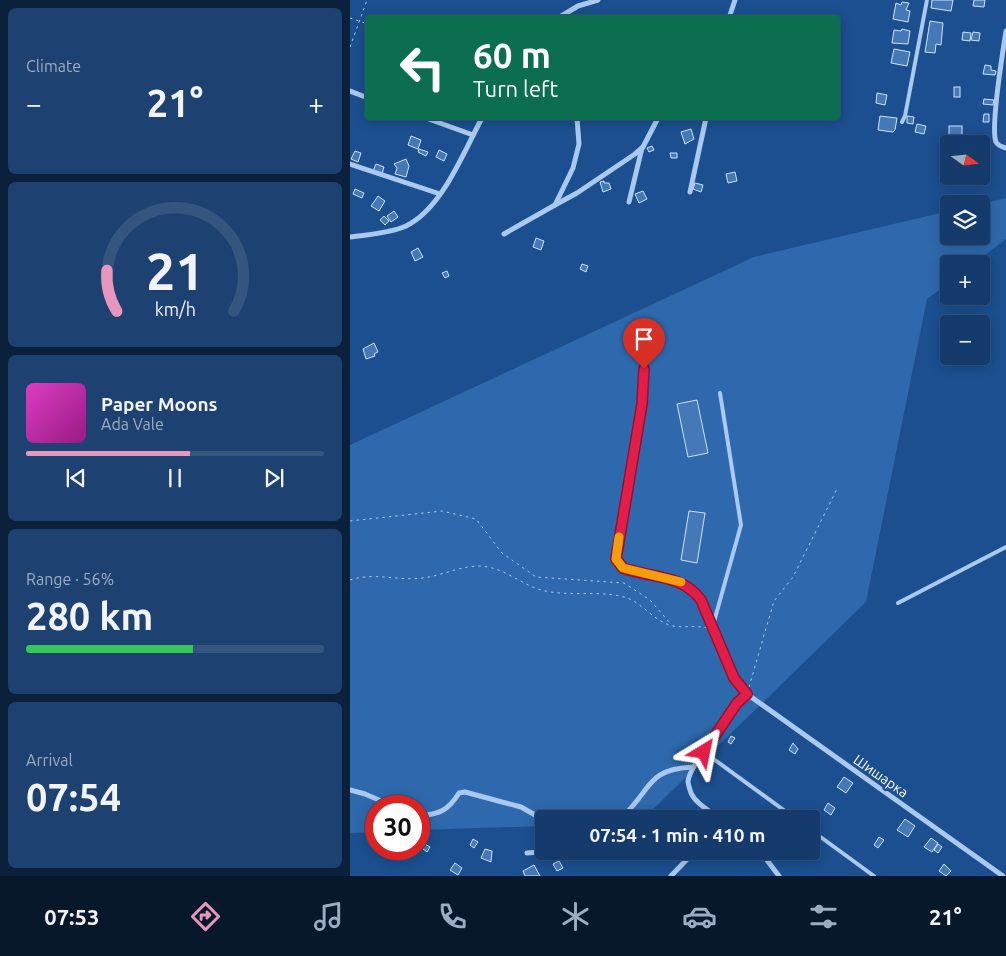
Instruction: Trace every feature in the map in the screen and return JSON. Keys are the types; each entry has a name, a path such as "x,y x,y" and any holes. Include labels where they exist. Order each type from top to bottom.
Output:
{"street":[{"path":"565,15 598,0"},
{"path":"731,15 735,0"},
{"path":"1006,31 996,111 996,141 1000,146 1006,148"},
{"path":"350,91 365,97"},
{"path":"432,120 473,135"},
{"path":"350,237 405,227 420,218 440,194 481,120"},
{"path":"555,205 573,168 579,144 577,120"},
{"path":"629,202 643,147 657,120"},
{"path":"690,192 706,120"},
{"path":"504,234 577,193 643,147"},
{"path":"350,164 440,194"},
{"path":"708,810 691,793 688,782 693,767 737,703 747,694"},
{"name":"Шишарка","path":"747,694 1003,876"},
{"path":"628,810 658,774 672,768 693,767"},
{"path":"350,790 367,795"},
{"path":"430,815 441,814 451,806 459,793 465,792 521,807 535,815"},
{"path":"527,853 535,852"},
{"path":"673,875 687,860"},
{"path":"767,860 779,876"}],"lane":[{"path":"902,122 906,116 927,0"},
{"path":"644,369 642,404 616,559 623,568 684,583 694,590 701,600 734,678 747,694"},
{"path":"712,629 741,525 720,393"},
{"path":"898,603 1006,547"},
{"path":"704,752 784,810"},
{"path":"820,837 874,876"}],"path":[{"path":"350,47 367,0"},
{"path":"350,18 365,23"},
{"path":"747,694 774,601 794,577 837,489"},
{"path":"350,522 442,511 476,519 502,554 536,577 624,583 650,600 672,626"},
{"path":"350,580 366,575 422,578 453,569 478,566 500,569 540,590 572,594 605,593 627,597 648,613 672,626 696,625 712,629"}],"shaded area":[{"path":"1006,198 1006,239 985,255 940,255 940,290 927,299 866,602 652,810 535,810 535,826 430,830 430,795 365,795 365,832 350,833 350,445 754,257 940,213 940,245 990,245 990,202"}],"building":[{"path":"932,0 953,0 951,11 931,8"},
{"path":"974,0 985,0 984,7 973,6"},
{"path":"902,2 909,3 906,10 910,11 908,22 893,19 896,3 901,5"},
{"path":"930,21 943,23 941,45 936,44 935,53 925,52"},
{"path":"902,29 910,31 908,44 892,43 894,30 901,31"},
{"path":"963,32 971,33 970,41 962,40"},
{"path":"973,32 980,33 979,41 971,40"},
{"path":"894,49 910,52 907,66 891,63"},
{"path":"985,65 991,66 991,70 996,71 995,75 983,74"},
{"path":"954,87 960,87 960,97 954,97"},
{"path":"877,93 887,95 885,105 876,103"},
{"path":"984,99 994,100 993,105 983,104"},
{"path":"984,114 989,114 989,122 983,122"},
{"path":"880,116 897,118 893,132 878,130"},
{"path":"907,116 914,117 913,124 907,123"},
{"path":"917,124 926,126 924,134 915,132"},
{"path":"949,126 962,126 962,135 949,135"},
{"path":"691,129 694,139 685,144 681,132"},
{"path":"411,136 421,140 418,149 408,145"},
{"path":"652,146 654,150 649,152 647,148"},
{"path":"419,149 428,152 426,156 418,152"},
{"path":"439,150 447,154 444,161 436,157"},
{"path":"355,151 361,153 358,162 351,159"},
{"path":"670,153 677,153 677,158 671,158"},
{"path":"406,159 409,166 406,177 395,174 397,168 394,164"},
{"path":"376,164 384,167 382,174 373,171"},
{"path":"735,172 737,181 728,183 726,174"},
{"path":"604,181 604,183 609,183 611,189 603,192 600,182"},
{"path":"695,183 703,185 701,192 693,189"},
{"path":"355,189 364,193 362,198 353,194"},
{"path":"643,191 647,199 639,203 635,194"},
{"path":"378,196 385,201 379,211 371,206"},
{"path":"394,211 398,217 391,222 387,216"},
{"path":"384,216 389,221 385,225 380,220"},
{"path":"536,238 544,241 541,250 533,247"},
{"path":"418,248 423,257 415,261 411,252"},
{"path":"582,264 588,266 586,272 580,269"},
{"path":"447,271 449,276 445,278 442,273"},
{"path":"374,343 378,352 374,354 375,356 366,359 363,349"},
{"path":"697,400 708,453 688,457 677,404"},
{"path":"689,511 705,513 697,563 681,560"},
{"path":"731,736 735,738 731,744 728,742"},
{"path":"793,743 798,749 795,754 789,750"},
{"path":"844,777 853,783 846,793 837,787"},
{"path":"828,803 835,808 831,815 824,810"},
{"path":"905,819 915,826 908,837 897,830"},
{"path":"879,837 884,840 878,848 874,845"},
{"path":"931,838 938,843 932,852 924,847"},
{"path":"473,839 478,842 474,848 470,845"},
{"path":"938,844 942,847 938,853 934,850"},
{"path":"485,849 492,851 491,862 481,858"},
{"path":"559,861 563,868 557,871 553,864"},
{"path":"455,863 462,868 458,875 450,870"},
{"path":"944,864 951,871 946,876 939,871"},
{"path":"534,865 540,876 525,876 523,871"}],"slow traffic":[{"path":"619,537 616,559 623,568 681,582"}],"route":[{"path":"644,369 642,404 616,559 618,564 628,570 684,583 694,590 701,600 734,678 747,694 737,703 704,752"}]}
